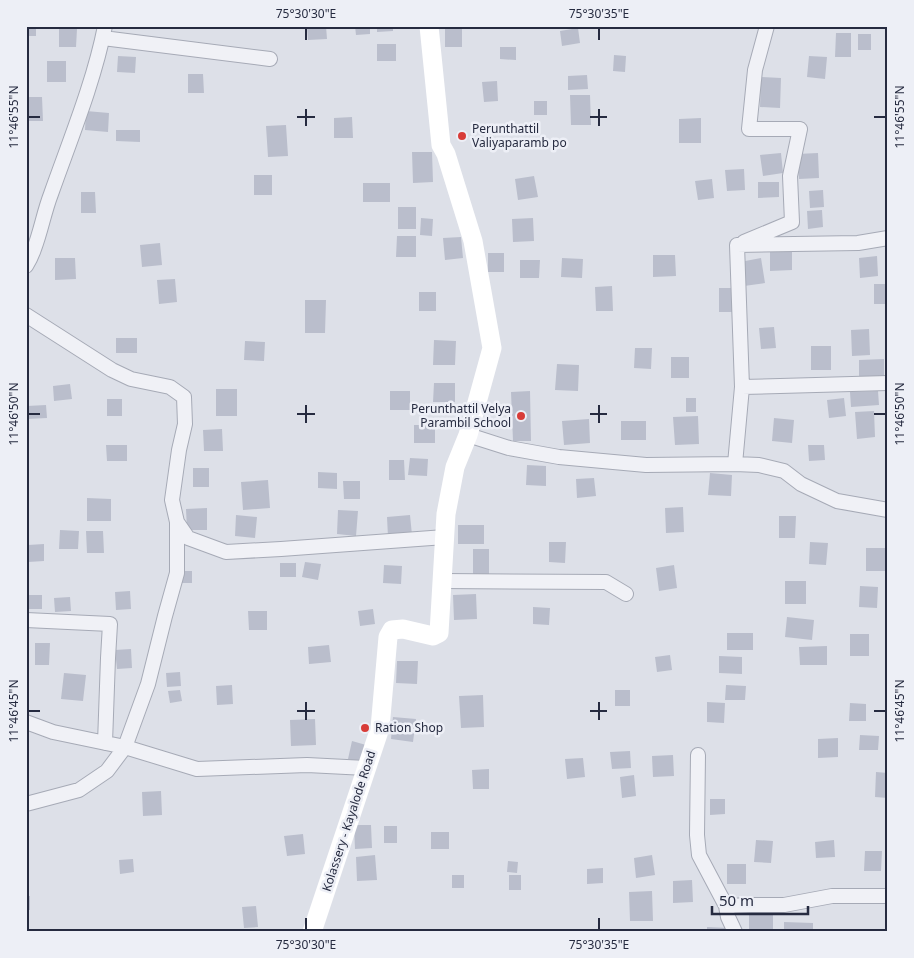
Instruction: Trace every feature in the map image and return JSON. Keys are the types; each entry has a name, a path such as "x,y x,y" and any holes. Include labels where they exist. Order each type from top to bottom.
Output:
{"main road":[{"name":"Kolassery - Kayalode Road","path":"312,932 380,728 388,638 392,630 403,629 433,636 439,633 446,514 455,467 468,435 492,348 473,241 446,154 441,145 428,26"}],"street":[{"path":"737,245 792,222 790,176 800,129 749,129 755,70 767,26"},
{"path":"26,266 35,248 50,196 87,92 104,32 270,59"},
{"path":"737,245 858,244 888,238"},
{"path":"735,464 742,387 737,245"},
{"path":"26,315 112,370 131,378 170,388 184,397 186,424 179,450 172,500 177,522 178,573 148,684 125,747 107,771 78,790 26,804"},
{"path":"742,387 888,383"},
{"path":"468,435 509,448 559,457 646,465 759,465 784,471 801,484 837,500 888,510"},
{"path":"177,522 188,538 226,552 445,537"},
{"path":"443,581 606,582 626,594"},
{"path":"26,620 110,624 105,743"},
{"path":"26,722 54,732 125,747 197,769 307,765 366,768"},
{"path":"698,755 697,835 699,855 726,906 728,917 735,932"},
{"path":"726,906 784,904 832,896 888,896"}],"building":[{"path":"26,26 36,26 36,36 26,36"},
{"path":"307,26 326,26 327,39 308,40"},
{"path":"355,26 370,26 370,34 356,35"},
{"path":"377,26 393,26 393,31 377,32"},
{"path":"726,26 745,26 745,29 726,29"},
{"path":"59,28 77,29 76,47 59,47"},
{"path":"578,28 580,43 562,46 560,31"},
{"path":"445,29 462,29 462,47 445,47"},
{"path":"836,33 851,33 851,57 835,57"},
{"path":"858,34 871,34 871,50 858,50"},
{"path":"377,44 396,44 396,61 377,61"},
{"path":"500,47 516,47 516,60 500,59"},
{"path":"614,55 626,56 625,72 613,71"},
{"path":"118,56 136,57 135,73 117,72"},
{"path":"809,56 827,57 825,79 807,77"},
{"path":"47,61 66,61 66,82 47,82"},
{"path":"188,74 203,74 204,93 188,93"},
{"path":"587,75 588,89 568,90 568,76"},
{"path":"761,77 781,78 780,108 760,107"},
{"path":"497,81 498,101 484,102 482,82"},
{"path":"570,95 590,95 591,125 571,125"},
{"path":"26,97 42,97 43,121 27,121"},
{"path":"534,101 547,101 547,115 534,115"},
{"path":"86,111 109,113 108,132 85,130"},
{"path":"352,117 353,138 334,138 334,118"},
{"path":"701,118 701,143 679,143 679,119"},
{"path":"286,125 288,156 268,157 266,126"},
{"path":"116,130 140,130 140,142 116,141"},
{"path":"412,152 432,152 433,182 413,183"},
{"path":"781,153 783,173 763,176 760,155"},
{"path":"818,153 819,178 799,179 797,154"},
{"path":"744,169 745,190 727,191 725,170"},
{"path":"254,175 272,175 272,195 254,195"},
{"path":"534,176 538,197 518,200 515,179"},
{"path":"712,179 714,198 698,200 695,181"},
{"path":"758,182 779,182 779,197 758,198"},
{"path":"363,183 390,183 390,202 363,202"},
{"path":"823,190 824,207 810,208 809,191"},
{"path":"81,192 95,192 96,213 81,213"},
{"path":"398,207 416,207 416,229 398,229"},
{"path":"822,210 823,227 808,229 807,211"},
{"path":"421,218 433,219 432,236 420,235"},
{"path":"533,218 534,241 513,242 512,219"},
{"path":"397,236 416,236 416,257 396,257"},
{"path":"461,237 463,258 445,260 443,238"},
{"path":"160,243 162,265 142,267 140,245"},
{"path":"792,248 792,270 770,271 770,249"},
{"path":"488,253 504,253 504,272 488,272"},
{"path":"653,255 675,255 676,276 653,277"},
{"path":"877,256 878,276 860,278 859,258"},
{"path":"55,258 75,258 76,279 55,280"},
{"path":"562,258 583,259 582,278 561,277"},
{"path":"761,258 765,283 744,286 740,262"},
{"path":"520,260 540,260 539,278 520,278"},
{"path":"175,279 177,302 159,304 157,280"},
{"path":"874,284 888,284 888,304 874,304"},
{"path":"612,286 613,311 596,311 595,287"},
{"path":"719,288 736,288 737,312 719,312"},
{"path":"419,292 436,292 436,311 419,311"},
{"path":"305,300 326,300 325,333 305,333"},
{"path":"774,327 776,348 761,349 759,328"},
{"path":"869,329 870,355 852,356 851,330"},
{"path":"116,338 137,338 137,353 116,353"},
{"path":"434,340 456,341 455,365 433,365"},
{"path":"245,341 265,342 264,361 244,360"},
{"path":"811,346 831,346 831,370 811,370"},
{"path":"635,348 652,348 651,369 634,368"},
{"path":"671,357 689,357 689,378 671,378"},
{"path":"884,359 884,376 859,377 859,360"},
{"path":"557,364 579,365 578,391 555,390"},
{"path":"434,383 455,383 455,402 433,402"},
{"path":"70,384 72,399 54,401 53,386"},
{"path":"216,389 237,389 237,416 216,416"},
{"path":"390,391 410,391 410,410 390,410"},
{"name":"Perunthattil Velya Parambil School","path":"530,391 531,441 513,441 511,392"},
{"path":"878,391 879,405 851,407 850,392"},
{"path":"686,398 696,398 696,412 686,412"},
{"path":"844,398 846,416 829,418 827,400"},
{"path":"107,399 122,399 122,416 107,416"},
{"path":"46,405 47,418 27,419 27,406"},
{"path":"874,411 875,437 857,439 855,412"},
{"path":"698,416 699,444 675,445 673,417"},
{"path":"774,418 794,420 792,443 772,441"},
{"path":"589,419 590,443 564,445 562,421"},
{"path":"621,421 646,421 646,440 621,440"},
{"path":"414,425 435,425 435,443 414,443"},
{"path":"222,429 223,451 204,451 203,430"},
{"path":"106,445 127,445 127,461 107,461"},
{"path":"808,445 824,445 825,460 809,461"},
{"path":"410,458 428,459 427,476 408,475"},
{"path":"389,460 404,460 405,480 389,480"},
{"path":"527,465 546,466 546,486 526,485"},
{"path":"193,468 209,468 209,487 193,487"},
{"path":"318,472 337,473 337,489 318,488"},
{"path":"710,473 732,475 731,496 708,495"},
{"path":"594,478 596,496 577,498 576,479"},
{"path":"268,480 270,508 243,510 241,482"},
{"path":"343,481 360,481 360,499 344,499"},
{"path":"87,498 111,499 111,521 87,521"},
{"path":"683,507 684,532 666,533 665,508"},
{"path":"207,508 207,530 187,530 186,509"},
{"path":"338,510 358,511 356,536 337,534"},
{"path":"236,515 257,517 255,538 235,536"},
{"path":"410,515 412,535 388,537 387,517"},
{"path":"779,516 796,516 795,538 779,538"},
{"path":"458,525 484,525 484,544 458,544"},
{"path":"60,530 79,531 78,549 59,549"},
{"path":"86,531 103,531 104,553 87,553"},
{"path":"549,542 566,542 565,563 549,562"},
{"path":"810,542 828,543 826,565 809,564"},
{"path":"44,544 44,561 28,562 28,545"},
{"path":"866,548 886,548 886,571 866,571"},
{"path":"473,549 489,549 489,574 473,574"},
{"path":"305,562 321,564 318,580 302,577"},
{"path":"280,563 296,563 296,577 280,577"},
{"path":"384,565 402,566 401,584 383,583"},
{"path":"674,565 677,588 659,591 656,568"},
{"path":"180,571 192,571 192,583 180,583"},
{"path":"785,581 806,581 806,604 785,604"},
{"path":"860,586 878,587 877,608 859,607"},
{"path":"130,591 131,609 116,610 115,592"},
{"path":"476,594 477,619 454,620 453,595"},
{"path":"28,595 42,595 42,609 28,609"},
{"path":"70,597 71,611 55,612 54,598"},
{"path":"533,607 550,608 549,625 533,624"},
{"path":"373,609 375,624 360,626 358,611"},
{"path":"248,611 267,611 267,630 249,630"},
{"path":"787,617 814,620 812,640 785,637"},
{"path":"727,633 753,633 753,650 727,650"},
{"path":"850,634 869,634 869,656 850,656"},
{"path":"35,643 50,643 49,665 35,665"},
{"path":"329,645 331,662 309,664 308,647"},
{"path":"827,646 827,665 800,665 799,647"},
{"path":"131,649 132,668 117,669 115,650"},
{"path":"670,655 672,670 657,672 655,657"},
{"path":"719,656 742,657 742,674 719,673"},
{"path":"397,661 418,661 417,684 396,683"},
{"path":"180,672 181,686 167,687 166,673"},
{"path":"64,673 86,675 83,701 61,699"},
{"path":"232,685 233,704 217,705 216,686"},
{"path":"726,685 746,686 745,700 725,700"},
{"path":"180,690 182,701 170,703 168,691"},
{"path":"615,690 630,690 630,706 615,706"},
{"path":"483,695 484,727 461,728 459,696"},
{"path":"707,702 725,703 724,723 707,722"},
{"path":"850,703 866,704 866,721 849,721"},
{"path":"393,717 416,719 413,742 391,739"},
{"path":"315,719 316,745 291,746 290,720"},
{"path":"860,735 879,736 878,750 859,750"},
{"path":"838,738 838,757 818,758 818,739"},
{"path":"352,741 366,745 362,763 348,759"},
{"path":"630,751 631,768 612,769 610,752"},
{"path":"673,755 674,776 653,777 652,756"},
{"path":"583,758 585,777 567,779 565,759"},
{"path":"489,769 489,789 473,789 472,770"},
{"path":"876,772 888,773 888,798 875,797"},
{"path":"634,775 636,796 622,798 620,777"},
{"path":"161,791 162,815 143,816 142,792"},
{"path":"710,799 725,799 725,814 710,815"},
{"path":"354,825 371,825 372,848 355,849"},
{"path":"384,826 397,826 397,843 384,843"},
{"path":"431,832 449,832 449,849 431,849"},
{"path":"303,834 305,854 287,856 284,836"},
{"path":"756,840 773,841 771,863 754,862"},
{"path":"834,840 835,857 816,858 815,842"},
{"path":"865,851 882,851 881,871 864,871"},
{"path":"375,855 377,880 357,881 356,857"},
{"path":"652,855 655,875 636,878 634,858"},
{"path":"133,859 134,872 120,874 119,860"},
{"path":"508,861 518,862 517,873 507,872"},
{"path":"727,864 746,864 746,884 727,884"},
{"path":"603,868 603,883 587,884 587,869"},
{"path":"452,875 464,875 464,888 452,888"},
{"path":"509,875 521,875 521,890 509,890"},
{"path":"692,880 693,902 673,903 673,881"},
{"path":"652,891 653,921 630,921 629,892"},
{"path":"26,896 30,896 30,910 26,910"},
{"path":"256,906 258,927 244,928 242,907"},
{"path":"773,914 773,932 749,932 749,915"},
{"path":"784,922 813,923 813,932 784,932"},
{"path":"707,927 728,928 728,932 707,932"}],"place":[{"name":"Perunthattil Valiyaparamb po","path":"462,136"},
{"name":"Perunthattil Velya Parambil School","path":"521,416"},
{"name":"Ration Shop","path":"365,728"}]}
